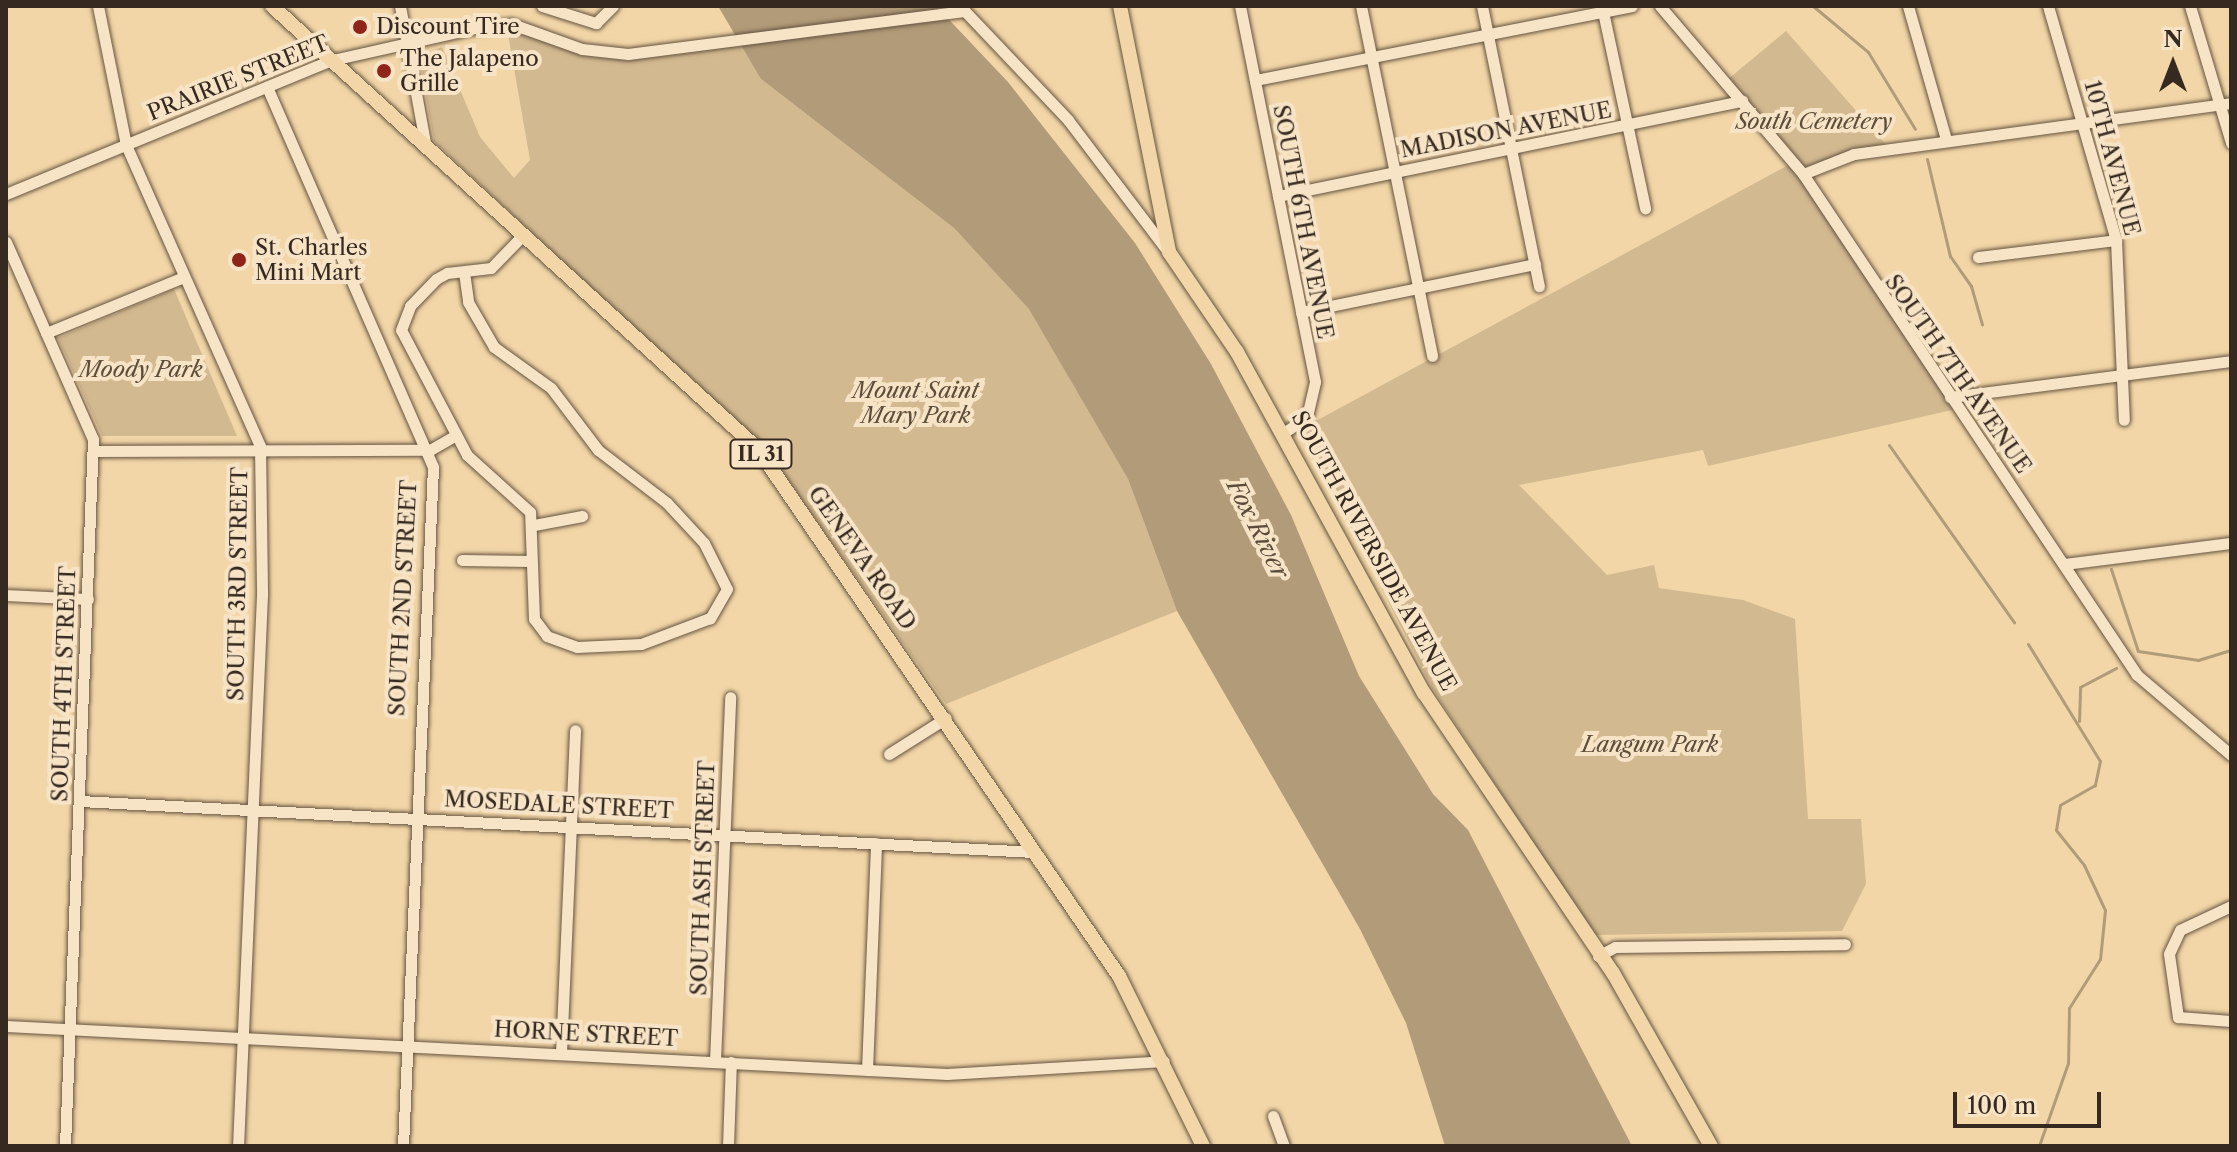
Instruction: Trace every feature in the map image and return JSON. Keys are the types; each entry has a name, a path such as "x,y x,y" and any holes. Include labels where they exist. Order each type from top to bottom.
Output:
{"main road":[{"name":"IL 31","path":"272,6 328,61"},
{"path":"1120,6 1169,252"},
{"name":"GENEVA ROAD","path":"328,61 758,449 946,718 1119,976 1164,1061 1203,1146"},
{"name":"SOUTH RIVERSIDE AVENUE","path":"1169,252 1283,433 1424,693 1598,956 1711,1146"}],"street":[{"name":"SOUTH 3RD STREET","path":"98,6 126,145 260,452 262,595 238,1146"},
{"path":"400,6 426,149"},
{"path":"542,6 596,23 613,6"},
{"name":"SOUTH 6TH AVENUE","path":"1240,6 1301,312 1314,401 1307,417 1283,433"},
{"path":"1361,6 1432,356"},
{"path":"1482,6 1539,286"},
{"path":"1255,80 1488,35 1602,9 1632,6"},
{"name":"SOUTH 7TH AVENUE","path":"1660,6 1803,174 2137,675 2231,755"},
{"path":"1908,6 1946,139"},
{"name":"10TH AVENUE","path":"2048,6 2116,240 2124,420"},
{"path":"2190,6 2226,104 2231,143"},
{"name":"PRAIRIE STREET","path":"6,194 328,61 407,41 512,24 604,54 716,44 962,8"},
{"name":"SOUTH RIVERSIDE AVENUE","path":"962,8 1068,120 1169,252"},
{"path":"1602,9 1645,208"},
{"name":"SOUTH 2ND STREET","path":"267,87 430,450 403,1146"},
{"name":"MADISON AVENUE","path":"1278,196 1742,101"},
{"path":"1803,174 1854,154 1946,139 2226,104"},
{"path":"464,272 485,337 561,397 598,450 683,518 720,569 726,596 710,618 664,638 567,646 534,619 530,561 534,525 521,500 487,478 456,435 401,330 410,306 436,279 464,272 491,268 521,237"},
{"path":"1978,257 2116,240"},
{"name":"SOUTH 4TH STREET","path":"6,242 93,451 65,1146"},
{"path":"1301,312 1535,264"},
{"path":"46,333 184,277"},
{"path":"1950,397 2231,361"},
{"path":"93,451 430,450 456,435"},
{"path":"534,525 582,516"},
{"path":"2064,564 2231,543"},
{"path":"462,560 530,561"},
{"path":"6,595 88,599"},
{"name":"SOUTH ASH STREET","path":"715,1061 730,697"},
{"path":"889,754 946,718"},
{"path":"561,1053 575,730"},
{"name":"MOSEDALE STREET","path":"80,801 1035,852"},
{"path":"867,1070 876,843"},
{"path":"2231,906 2172,941 2173,1010 2188,1021 2231,1021"},
{"path":"1598,956 1615,947 1845,944"},
{"name":"HORNE STREET","path":"6,1026 975,1074 1164,1061"},
{"path":"728,1146 731,1062"},
{"path":"1273,1116 1284,1146"}],"green space":[{"name":"Mount Saint Mary Park","path":"507,28 603,58 744,43 761,79 954,228 1029,308 1128,479 1177,611 946,704 770,455 434,141 419,56 442,47 480,137 514,178 530,160"},
{"name":"South Cemetery","path":"1786,31 1888,147 1803,170 1727,80"},
{"name":"Langum Park","path":"1794,162 1956,409 1708,466 1703,450 1519,485 1607,575 1654,565 1659,588 1743,600 1795,619 1808,819 1861,819 1866,884 1842,931 1594,935 1432,688 1301,429"},
{"name":"Moody Park","path":"174,289 237,436 102,436 58,338"}],"water":[{"name":"Fox River","path":"718,6 936,6 1008,82 1135,243 1211,364 1291,515 1359,676 1433,794 1468,830 1632,1146 1445,1146 1406,1023 1360,929 1177,611 1128,479 1029,309 954,228 761,79"}],"waterway":[{"path":"1813,6 1868,52 1915,129"},
{"path":"1927,159 1950,256 1971,286 1982,324"},
{"path":"1889,445 2014,622"},
{"path":"2111,569 2138,651 2198,660 2231,650"},
{"path":"2028,644 2100,761 2095,785 2060,805 2056,830 2084,865 2105,910 2100,959 2069,1008 2068,1063 2039,1146"},
{"path":"2079,721 2080,687 2116,668"}],"place":[{"name":"Discount Tire","path":"360,27"},
{"name":"The Jalapeno Grille","path":"384,71"},
{"name":"St. Charles Mini Mart","path":"239,260"}]}
